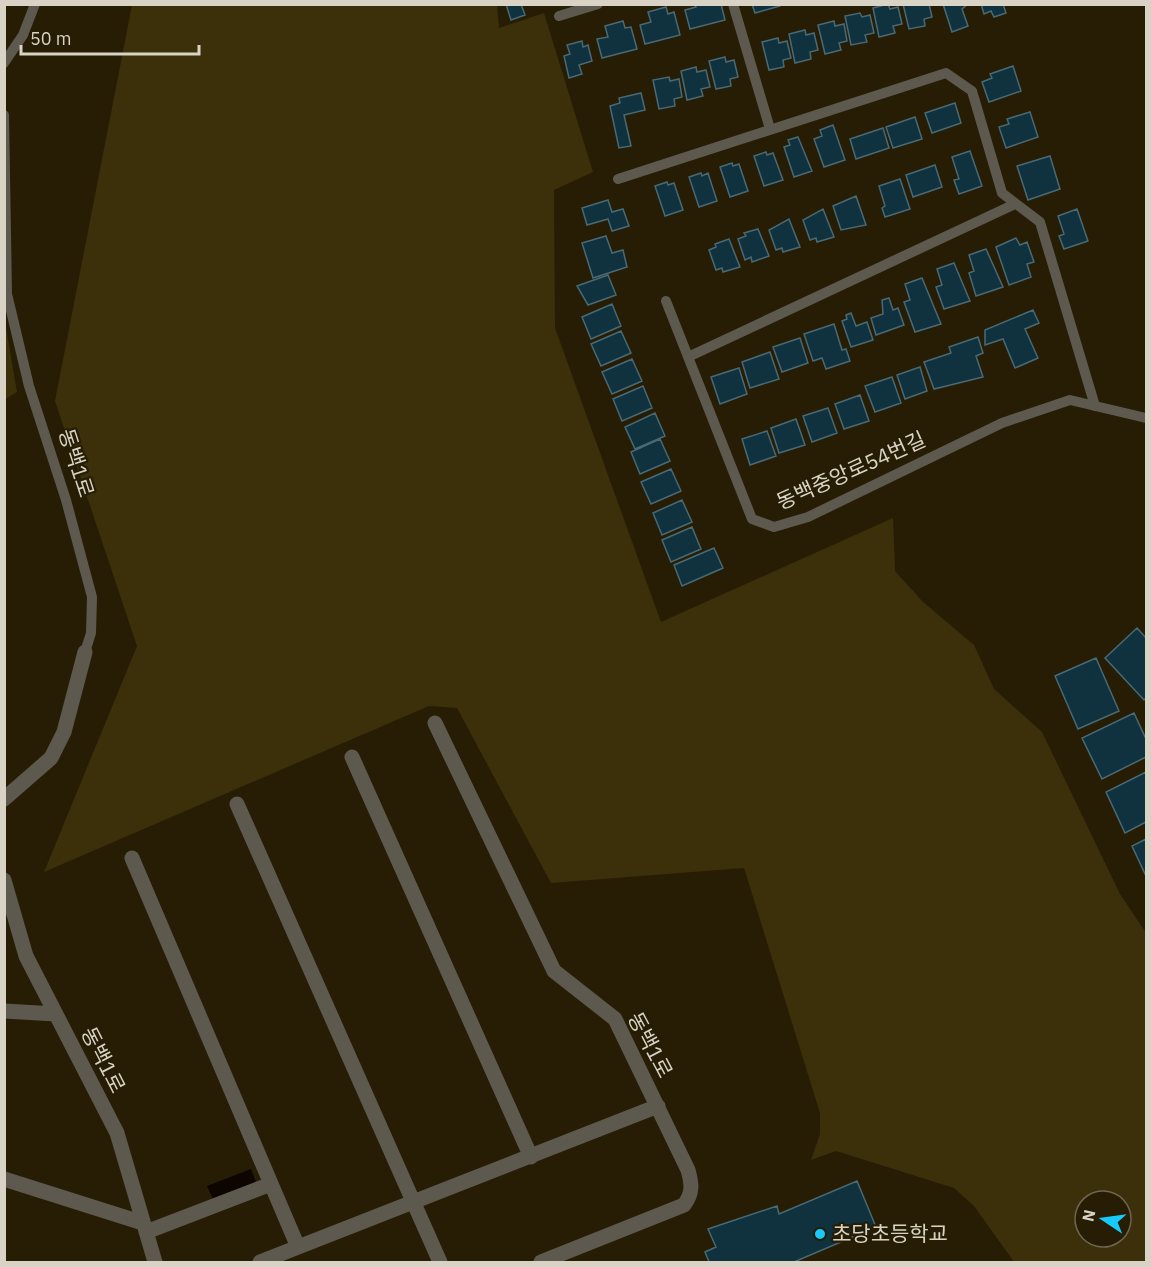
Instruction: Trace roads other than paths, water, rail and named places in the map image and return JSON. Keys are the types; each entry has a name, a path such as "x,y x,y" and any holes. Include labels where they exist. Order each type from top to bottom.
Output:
{"street":[{"name":"동백1로","path":"4,799 51,758 64,732 85,652"},
{"name":"동백1로","path":"435,723 554,971 615,1019 690,1177 690,1196 684,1205 541,1263"},
{"path":"352,757 531,1157"},
{"path":"237,804 440,1263"},
{"path":"132,858 298,1247"},
{"name":"동백1로","path":"4,880 27,956 117,1133 155,1263"},
{"path":"4,1011 56,1014"},
{"path":"260,1263 658,1106"},
{"path":"4,1179 145,1228 272,1184"}],"lane":[{"path":"4,63 23,35 35,4"},
{"path":"559,16 598,4"},
{"path":"733,4 770,129"},
{"path":"618,179 946,72 972,91 1002,193 1040,222 1095,406"},
{"name":"동백1로","path":"4,115 7,294 29,386 66,500 92,597 91,633 85,652"},
{"path":"688,357 1015,204"},
{"name":"동백중앙로54번길","path":"666,301 752,519 774,527 808,517 1002,423 1070,400 1146,418"}],"place":[{"name":"초당초등학교","path":"820,1234"}]}
